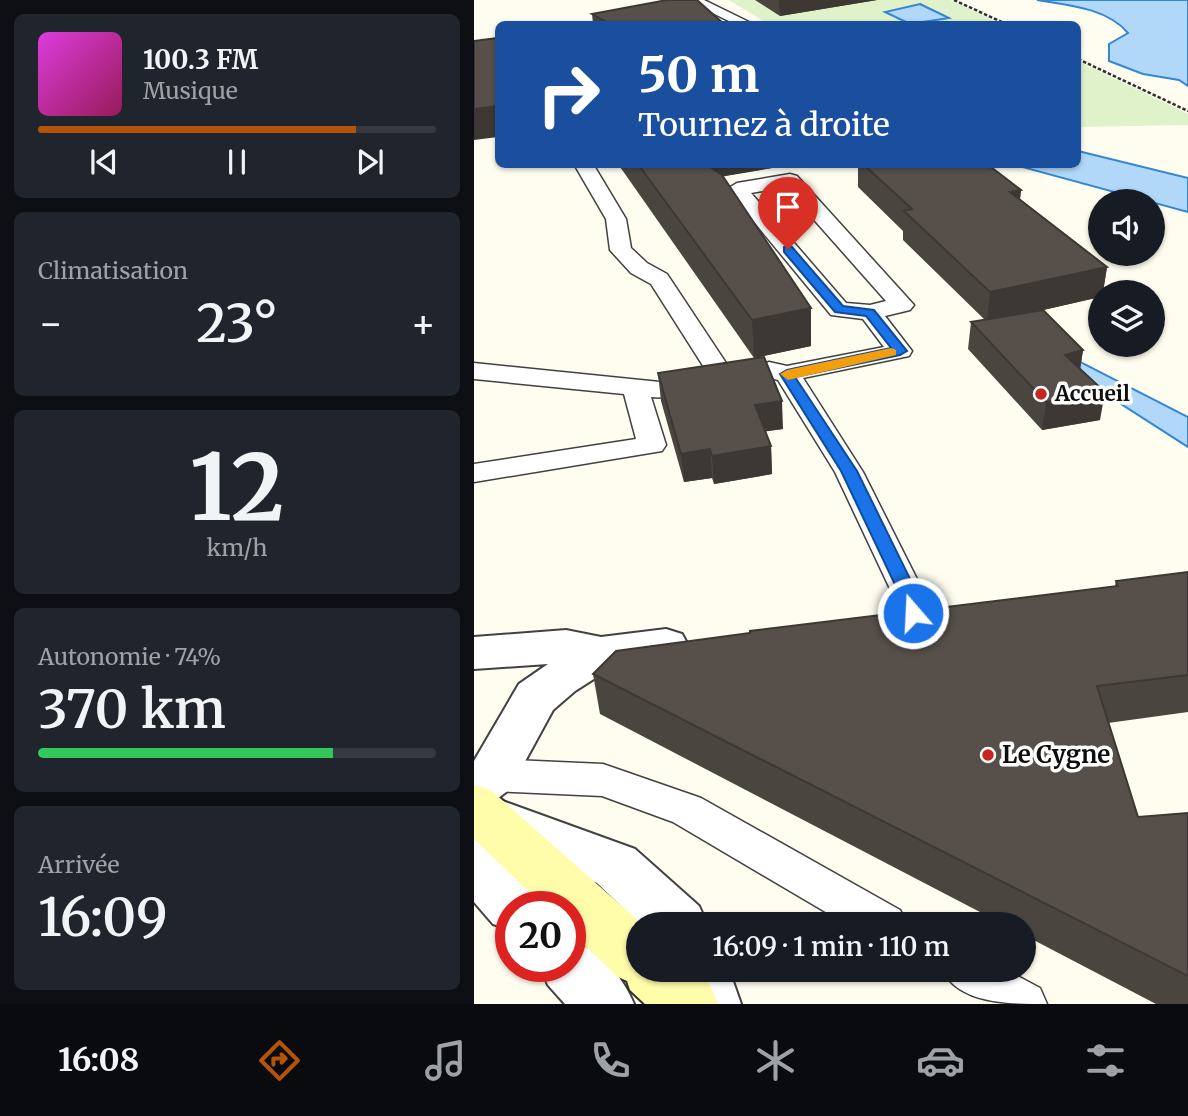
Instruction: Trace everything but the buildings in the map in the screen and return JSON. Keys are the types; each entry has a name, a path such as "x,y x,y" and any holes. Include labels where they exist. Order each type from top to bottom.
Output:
{"main road":[{"path":"482,796 626,946"},
{"path":"664,982 688,1004"}],"street":[{"path":"474,653 566,646 601,653 710,639"},
{"path":"499,891 489,880 482,796 536,697 559,678 601,653"},
{"path":"482,796 616,866 666,912"},
{"path":"584,982 604,1004"},
{"path":"704,982 711,1004"}],"lane":[{"path":"693,0 739,21"},
{"path":"585,168 616,219 620,250 639,268 659,279 722,379"},
{"path":"474,371 660,390 769,370 787,374 900,351 870,312 839,310 737,189 790,180 902,305 870,312"},
{"path":"787,374 849,471 908,593 913,614"},
{"path":"474,473 652,445 637,395"},
{"path":"482,796 603,780 687,810 864,912"},
{"path":"985,982 1024,1004"}],"path":[{"path":"954,0 1000,21"},
{"path":"1081,60 1188,111"}],"green space":[{"path":"729,0 950,0 995,21 763,21"},
{"path":"1081,62 1188,114 1188,125 1081,127"}],"water":[{"path":"1037,0 1188,0 1188,86 1179,80 1143,74 1109,61 1109,44 1128,33 1109,18 1086,9"},
{"path":"920,4 949,18 904,21 885,12"},
{"path":"1081,152 1188,178 1188,212 1165,206 1165,189 1103,189 1026,168 1081,168"},
{"path":"1060,349 1188,417 1188,447 1079,377"}],"slow traffic":[{"path":"788,376 787,374 891,352"}],"place":[{"name":"Accueil","path":"1041,394"},
{"name":"Le Cygne","path":"988,755"}],"route":[{"path":"788,249 839,310 870,312 900,351 787,374 849,471 908,593 913,613"}]}
